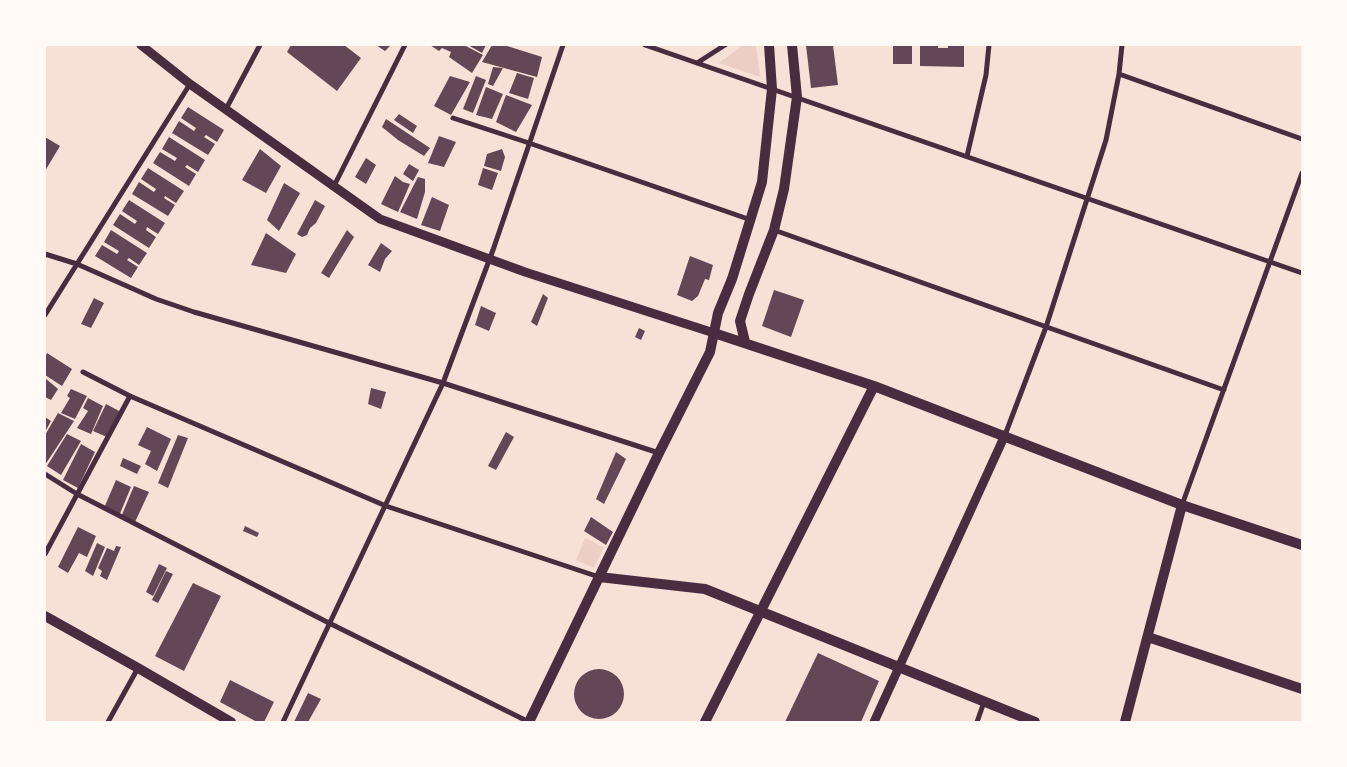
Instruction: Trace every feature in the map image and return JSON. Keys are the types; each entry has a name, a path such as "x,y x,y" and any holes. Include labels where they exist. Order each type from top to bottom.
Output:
{"main road":[{"path":"529,722 658,453 710,352 718,313 732,279 762,182 772,89 769,45"},
{"path":"745,342 740,321 774,230 784,189 797,97 792,45"},
{"path":"714,333 874,386 1005,435 1182,505 1302,545"},
{"path":"705,722 874,386"},
{"path":"1125,722 1182,505"},
{"path":"599,577 705,589 1035,722"},
{"path":"45,616 231,722"},
{"path":"1148,637 1302,689"}],"street":[{"path":"140,45 190,84 380,219 489,260 714,333"},
{"path":"226,109 260,45"},
{"path":"334,186 405,45"},
{"path":"283,722 386,506 442,383 489,260 563,45"},
{"path":"645,45 1302,273"},
{"path":"696,63 725,45"},
{"path":"967,156 986,75 989,45"},
{"path":"874,722 1005,435 1046,326 1106,140 1119,74 1122,45"},
{"path":"1119,74 1302,139"},
{"path":"45,315 190,84"},
{"path":"453,118 751,221"},
{"path":"1182,505 1302,173"},
{"path":"774,230 1224,390"},
{"path":"45,254 77,264 156,299 194,312 442,383 658,453"},
{"path":"83,372 130,396 386,506 599,577"},
{"path":"45,554 130,396"},
{"path":"45,474 77,494 329,624 529,722"},
{"path":"108,722 138,668"},
{"path":"977,722 984,702"}],"shaded area":[{"path":"743,45 756,45 760,77 719,63"},
{"path":"585,538 604,547 594,568 576,560"}],"building":[{"path":"291,45 344,45 361,58 337,91 287,52"},
{"path":"376,45 391,45 385,51"},
{"path":"430,45 464,45 483,55 472,73 449,57 451,52 442,48 439,51"},
{"path":"468,45 486,45 482,53"},
{"path":"492,45 504,45 542,57 537,77 482,62"},
{"path":"806,45 833,45 838,85 811,88"},
{"path":"893,45 912,45 912,64 893,64"},
{"path":"920,45 938,45 938,48 948,48 948,45 964,45 964,67 920,66"},
{"path":"493,67 503,68 493,86 488,84"},
{"path":"517,73 534,78 528,99 509,93"},
{"path":"450,76 470,82 451,115 434,106"},
{"path":"476,76 486,80 473,113 463,109"},
{"path":"486,87 503,94 492,119 476,115"},
{"path":"506,95 532,105 516,132 496,122"},
{"path":"188,107 224,130 217,142 206,135 204,137 215,144 208,155 172,133 179,121 194,131 196,128 181,118"},
{"path":"399,114 417,126 413,133 394,120"},
{"path":"386,119 430,148 424,156 398,140 382,127"},
{"path":"439,136 456,142 444,167 428,163"},
{"path":"45,137 60,146 45,171"},
{"path":"169,137 205,160 198,172 187,165 185,167 196,174 189,186 153,163 160,152 175,161 177,158 162,149"},
{"path":"260,149 281,166 266,193 242,180"},
{"path":"502,149 505,157 501,171 484,166 487,154"},
{"path":"366,158 376,165 366,184 355,177"},
{"path":"409,164 419,170 413,181 403,174"},
{"path":"148,168 184,191 176,203 165,196 164,198 175,205 168,216 132,194 139,182 154,192 156,189 141,179"},
{"path":"483,168 498,173 492,190 478,185"},
{"path":"395,176 403,182 410,184 398,212 381,204"},
{"path":"418,177 425,179 425,192 417,219 400,212"},
{"path":"284,183 300,193 279,231 267,220"},
{"path":"432,197 449,205 440,231 421,225"},
{"path":"129,200 165,223 158,234 147,227 146,230 156,237 149,248 113,225 120,214 135,224 137,221 122,211"},
{"path":"315,200 325,206 316,223 310,228 307,235 302,237 297,234"},
{"path":"111,230 147,253 139,265 129,258 127,260 138,267 131,278 95,256 102,245 117,254 119,251 104,242"},
{"path":"347,230 354,237 329,278 321,273"},
{"path":"266,233 296,254 286,273 251,265"},
{"path":"381,243 392,251 385,259 380,272 368,265"},
{"path":"690,256 713,265 709,280 705,279 698,296 692,301 677,295"},
{"path":"774,290 804,300 791,337 762,326"},
{"path":"543,294 548,298 537,326 531,322"},
{"path":"94,298 104,303 91,328 81,324"},
{"path":"481,306 496,313 489,331 475,325"},
{"path":"639,328 645,331 641,340 635,337"},
{"path":"47,353 72,369 62,386 45,375 45,357"},
{"path":"45,378 58,389 51,400 45,397"},
{"path":"371,388 386,392 381,409 368,404"},
{"path":"71,389 87,396 75,419 61,413 70,398 67,396"},
{"path":"88,398 103,406 91,434 77,428 88,411 83,408"},
{"path":"106,404 121,412 107,437 93,431"},
{"path":"58,413 74,421 45,465 45,435"},
{"path":"45,417 51,421 45,432"},
{"path":"147,427 171,439 157,471 145,464 151,451 138,445"},
{"path":"506,432 514,437 496,470 488,466"},
{"path":"67,434 81,441 61,475 47,466"},
{"path":"178,435 188,438 168,488 158,483"},
{"path":"81,444 95,452 78,488 63,480"},
{"path":"616,452 626,459 604,504 596,499"},
{"path":"123,458 141,466 137,474 120,466"},
{"path":"116,480 131,487 119,516 104,508"},
{"path":"134,486 149,492 134,524 121,517"},
{"path":"591,517 613,532 606,545 584,531"},
{"path":"245,526 259,533 257,537 243,531"},
{"path":"78,527 96,536 87,557 79,553 68,573 58,567"},
{"path":"97,543 105,547 93,576 85,571"},
{"path":"116,546 121,547 107,580 100,576 102,571 98,568 107,548 114,551"},
{"path":"159,564 167,568 153,596 146,592"},
{"path":"166,571 173,574 158,603 152,600"},
{"path":"193,583 221,596 184,671 155,656"},
{"path":"818,653 879,681 861,722 785,722"},
{"path":"594,669 604,669 617,676 624,689 624,699 617,712 604,719 594,719 585,715 578,708 574,699 574,689 578,680 585,673"},
{"path":"230,680 274,702 264,722 257,722 220,702"},
{"path":"308,693 321,699 308,722 294,722"}]}
